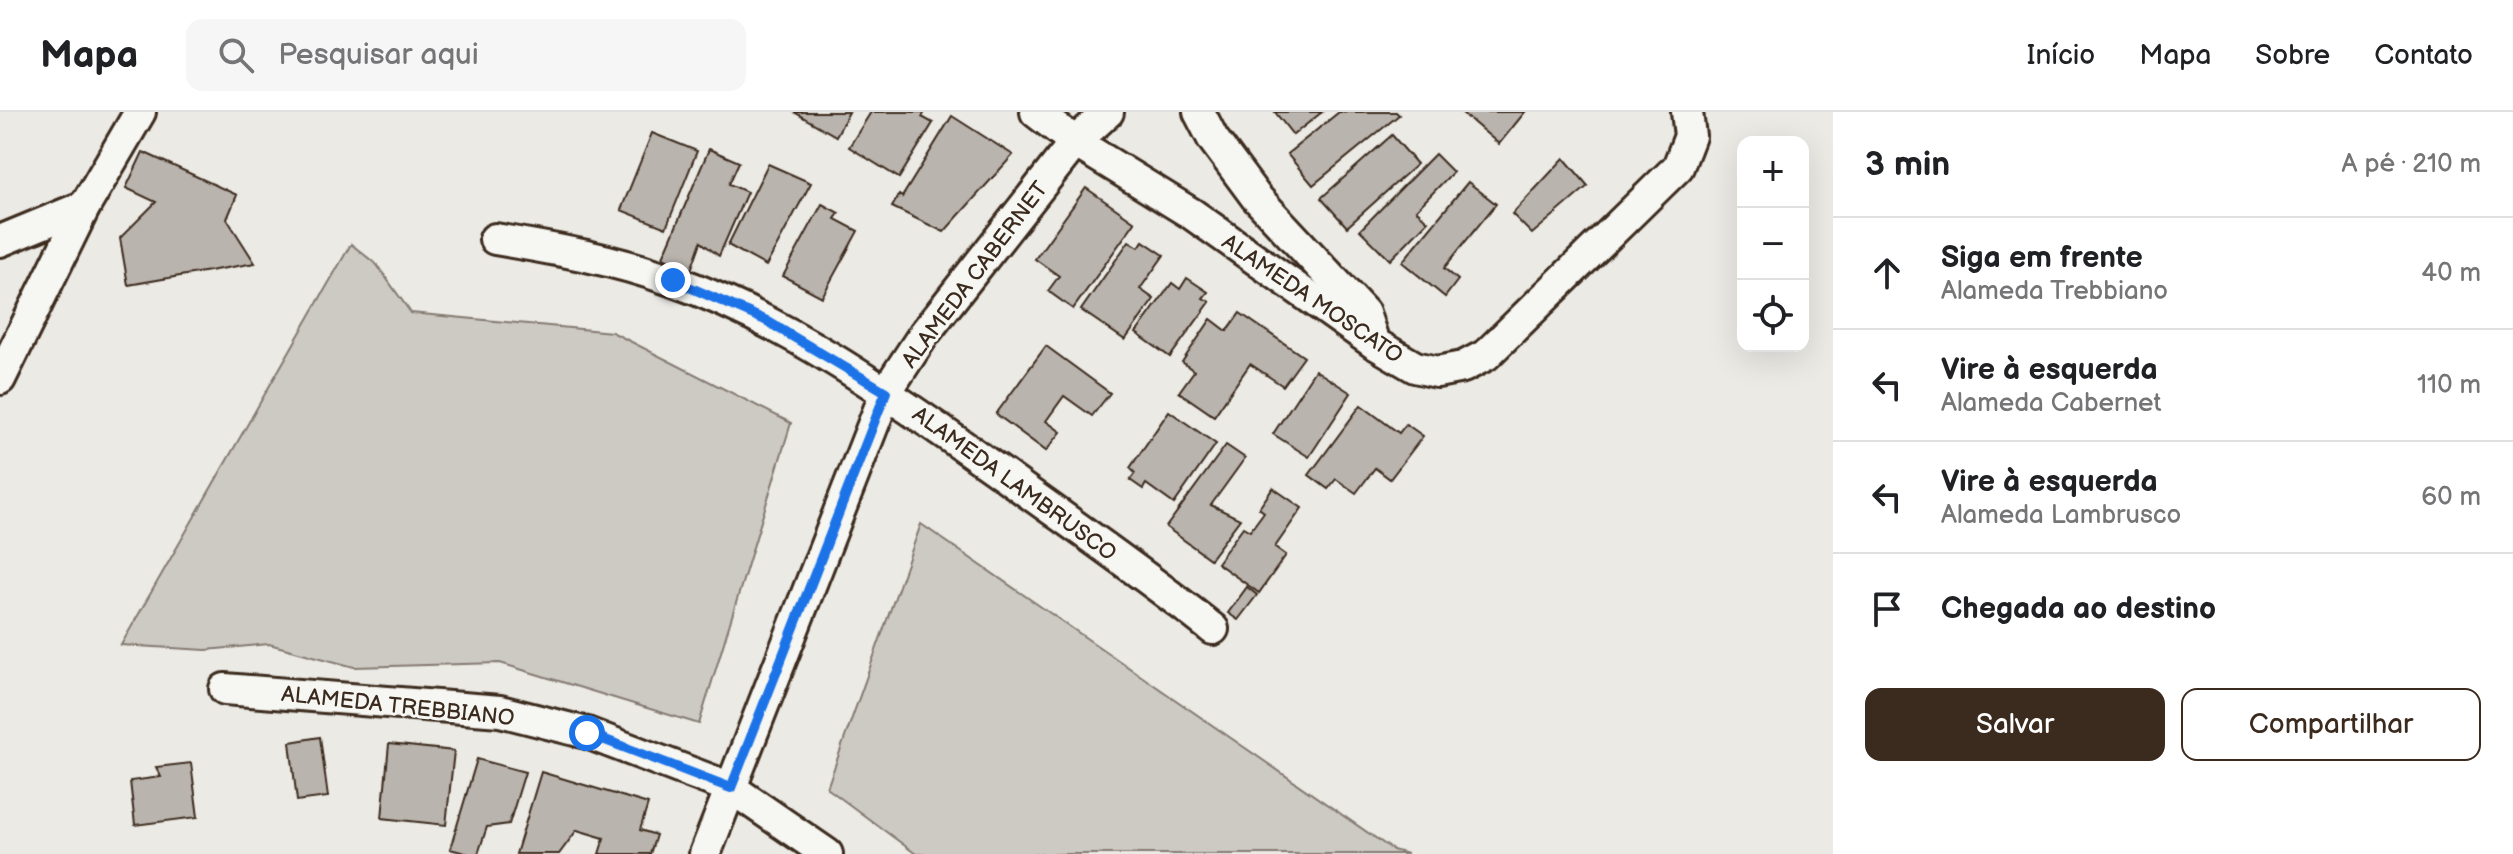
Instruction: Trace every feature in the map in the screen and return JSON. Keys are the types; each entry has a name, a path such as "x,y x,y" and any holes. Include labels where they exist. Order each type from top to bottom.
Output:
{"street":[{"path":"0,379 85,206 140,112"},
{"name":"ALAMEDA MOSCATO","path":"1036,112 1075,142 1192,214 1374,343 1415,367 1437,372 1463,367 1486,355 1678,167 1690,136 1687,112"},
{"name":"ALAMEDA CABERNET","path":"705,854 886,392 924,334 1075,142 1108,112"},
{"path":"1199,112 1213,139 1256,197 1364,313 1374,343"},
{"path":"0,241 85,206"},
{"name":"ALAMEDA LAMBRUSCO","path":"495,239 592,255 673,280 765,320 886,392 1165,590 1213,629"},
{"name":"ALAMEDA TREBBIANO","path":"225,689 500,711 587,733 731,788 827,854"}],"shaded area":[{"path":"351,244 377,265 411,313 612,332 791,423 699,724 500,663 354,667 269,644 206,650 121,645"},
{"path":"921,524 1393,850 1407,854 916,854 827,788"}],"building":[{"path":"794,112 849,112 836,136"},
{"path":"871,112 925,112 922,117 933,123 899,178 849,147"},
{"path":"1275,112 1322,112 1293,135"},
{"path":"1339,112 1396,112 1399,115 1313,185 1287,154"},
{"path":"1461,112 1525,112 1499,144"},
{"path":"952,116 1013,155 944,232 892,207 899,195 902,197"},
{"path":"652,133 697,151 666,228 621,210"},
{"path":"1392,135 1417,164 1347,227 1321,198"},
{"path":"709,149 739,162 729,184 747,192 719,256 701,242 691,270 663,257"},
{"path":"143,152 237,195 227,219 255,263 128,285 120,238 156,202 126,188"},
{"path":"1435,154 1453,172 1416,210 1428,221 1390,260 1360,230"},
{"path":"1564,158 1588,186 1532,234 1512,214"},
{"path":"768,164 811,183 766,266 728,245"},
{"path":"1468,182 1496,204 1444,268 1458,280 1445,297 1402,262"},
{"path":"1086,188 1135,222 1073,309 1048,291 1059,276 1035,259"},
{"path":"822,204 839,213 835,219 858,231 822,297 783,276"},
{"path":"1129,241 1139,247 1143,241 1164,255 1140,289 1154,299 1125,340 1081,310"},
{"path":"1187,278 1208,292 1203,298 1210,302 1170,357 1136,333 1172,283 1180,289"},
{"path":"1240,313 1304,357 1283,386 1250,364 1214,416 1179,392 1194,371 1182,362 1211,319 1227,331"},
{"path":"1046,346 1110,393 1092,416 1064,396 1046,421 1061,432 1046,451 996,414"},
{"path":"1315,370 1351,393 1309,457 1273,434"},
{"path":"1361,405 1399,433 1406,424 1423,436 1390,479 1375,468 1356,493 1336,479 1328,489 1309,475"},
{"path":"1169,411 1216,444 1174,504 1146,484 1143,489 1130,480 1135,473 1130,468"},
{"path":"1226,445 1245,458 1211,505 1240,519 1210,559 1166,527"},
{"path":"1273,488 1302,508 1275,547 1286,555 1259,593 1217,563 1243,527 1250,531 1264,512 1259,508"},
{"path":"1247,587 1257,595 1238,620 1228,613"},
{"path":"320,737 328,797 297,801 290,742"},
{"path":"389,744 454,751 446,825 382,818"},
{"path":"477,759 525,772 509,824 487,827 478,854 469,854 450,849"},
{"path":"191,763 198,817 135,825 130,781 161,777 156,767"},
{"path":"541,772 648,804 640,830 656,835 650,854 599,854 604,838 577,830 559,854 516,854"}],"route":[{"path":"587,733 731,788 886,392 765,320 673,280"}]}
